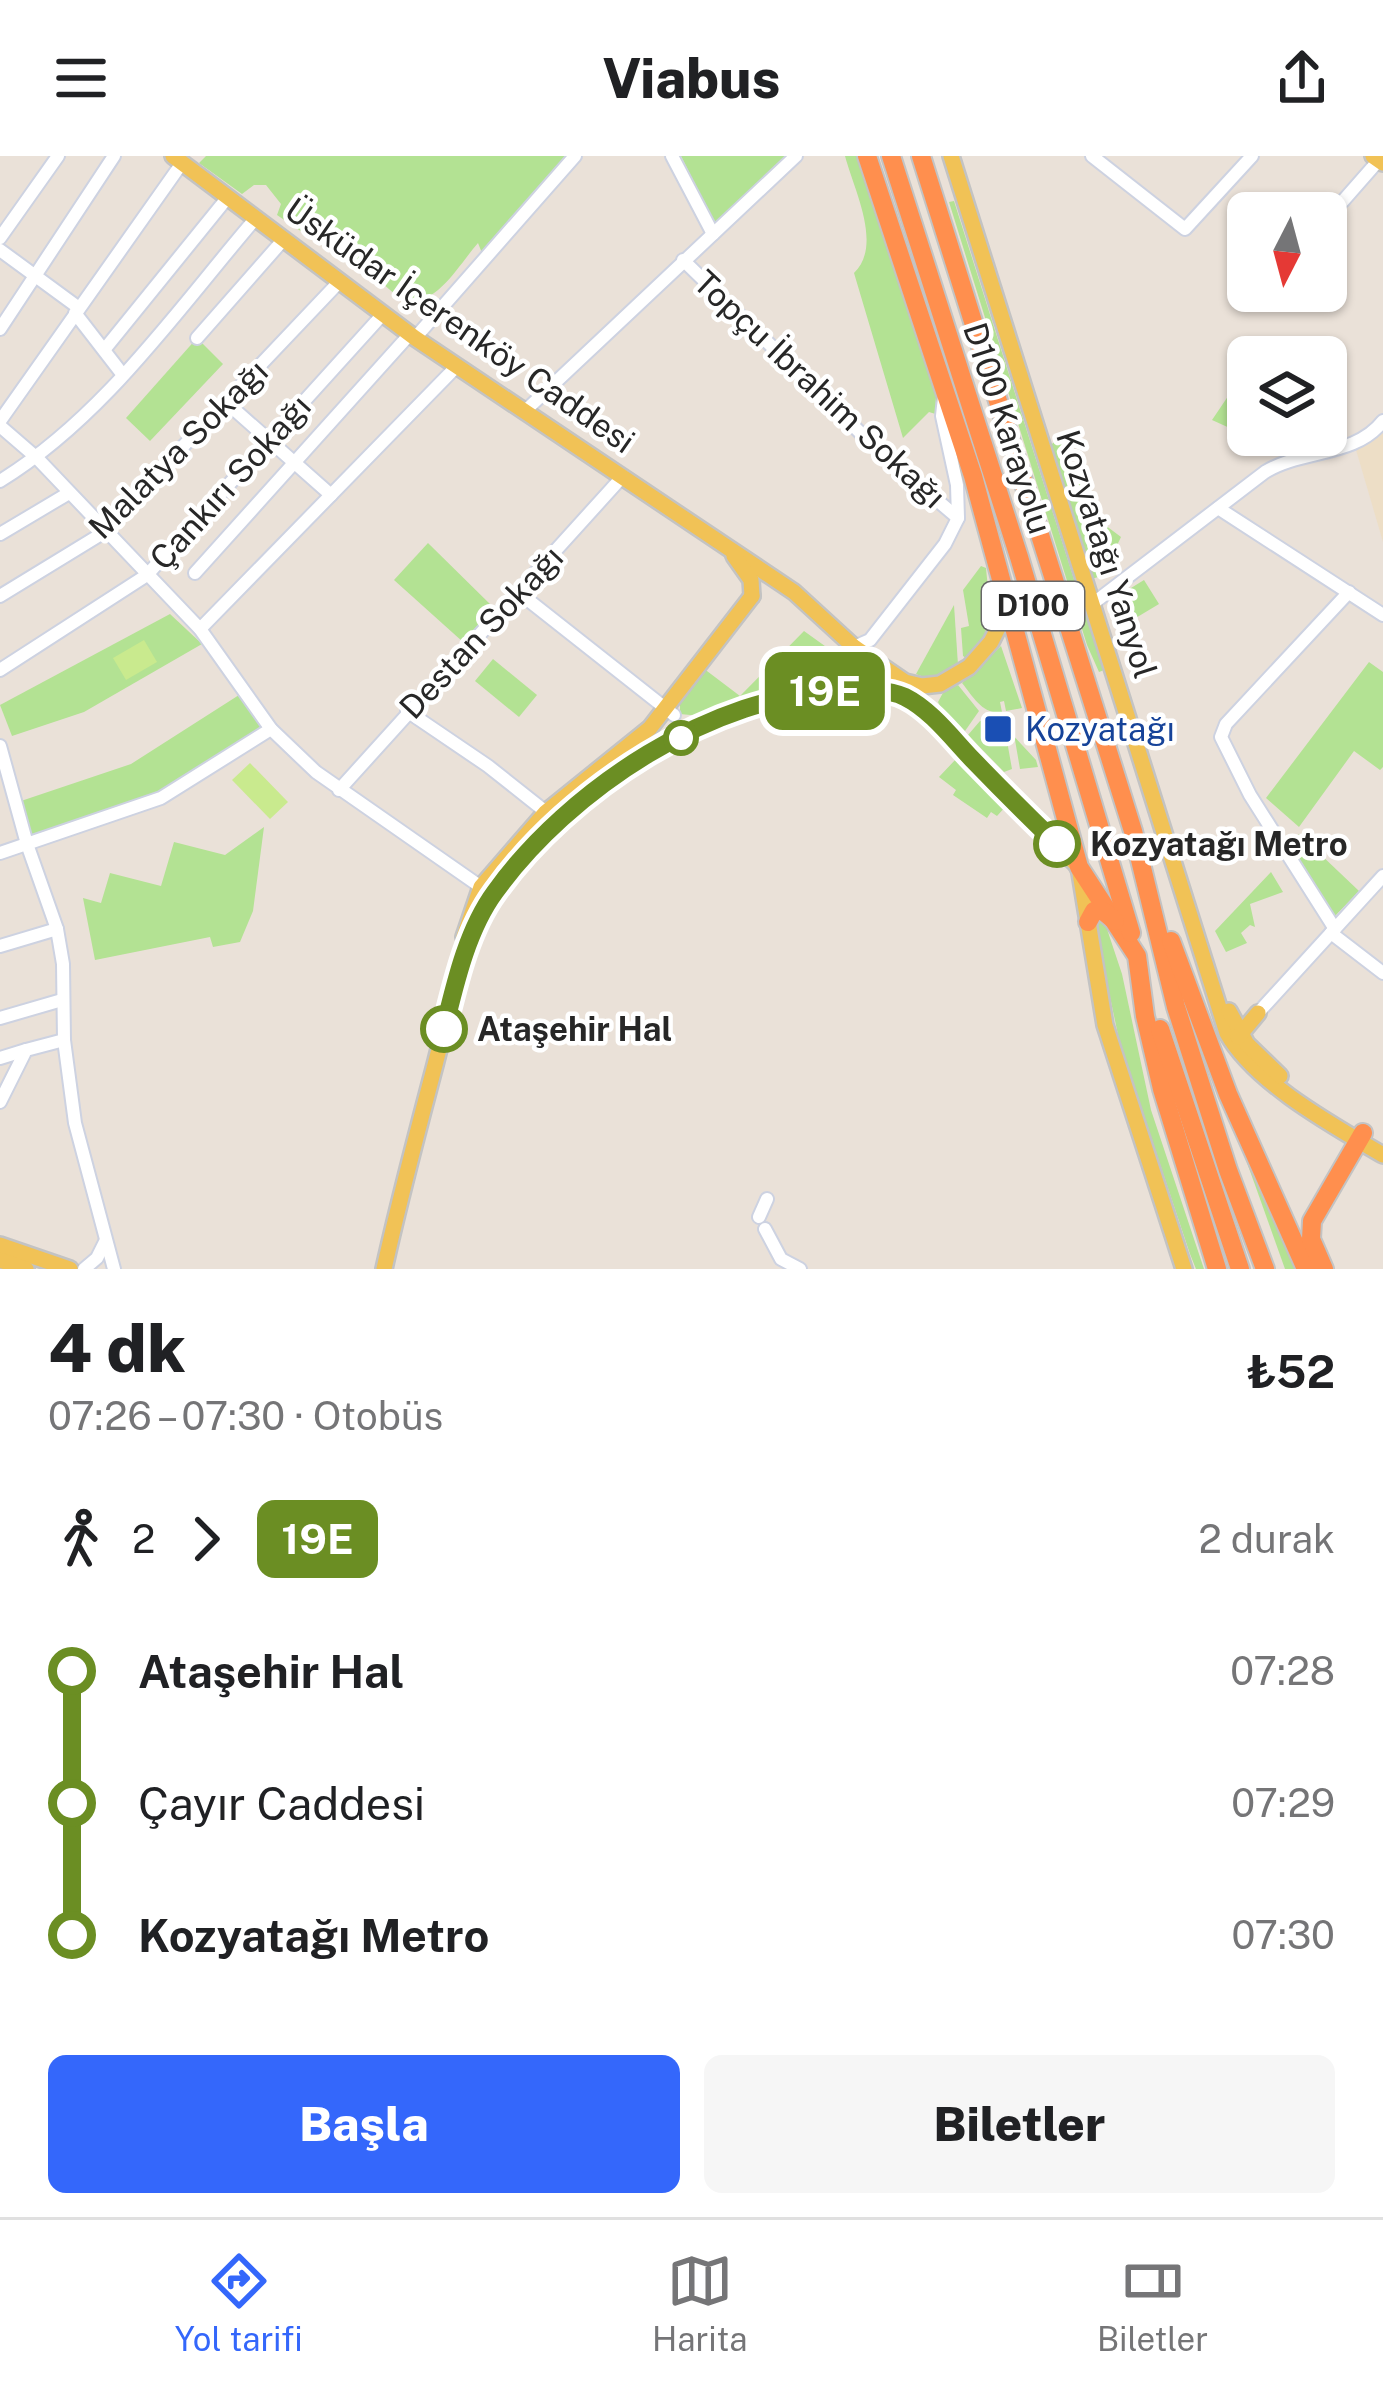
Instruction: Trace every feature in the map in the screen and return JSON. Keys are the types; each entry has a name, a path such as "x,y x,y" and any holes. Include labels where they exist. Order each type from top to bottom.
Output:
{"highway":[{"name":"D100 Karayolu","path":"891,156 1019,557 1137,956 1240,1269"},
{"name":"D100 Karayolu","path":"921,156 1132,831 1176,1006 1265,1269"},
{"path":"871,158 921,259"},
{"name":"D100","path":"871,158 973,476 1079,867 1137,956"},
{"path":"1132,831 1228,1094 1306,1269"},
{"path":"1088,922 1094,911 1103,910 1117,922"},
{"path":"1137,956 1162,1089 1217,1269"},
{"path":"1324,1269 1311,1239 1312,1221 1361,1137"}],"main road":[{"name":"Kozyatağı Yanyol","path":"950,156 1210,970"},
{"name":"Üsküdar İçerenköy Caddesi","path":"178,159 412,336 794,592 854,647 905,682 940,684"},
{"name":"Üsküdar İçerenköy Caddesi","path":"717,537 746,570 752,596"},
{"path":"939,724 930,706 932,694 969,667 999,626 991,546"},
{"path":"384,1269 471,908 481,887 546,812 672,707 752,596 766,590 794,592"},
{"path":"826,691 845,681 856,663 854,647"},
{"path":"454,988 486,906 546,833 617,774 708,725 767,701 826,691 889,692 916,704 939,724 1079,867 1105,1025 1184,1269"},
{"path":"672,707 682,723 708,725"},
{"path":"1210,970 1240,1033"},
{"path":"1210,970 1224,1026 1248,1055"},
{"path":"1229,1011 1242,1018 1258,1013"},
{"path":"1248,1055 1258,1013"},
{"path":"1258,1013 1237,1040 1263,1076 1383,1155"},
{"path":"1361,1137 1383,1145"},
{"path":"374,1269 391,1236"},
{"path":"0,1245 70,1269"},
{"path":"0,1260 26,1269"}],"street":[{"path":"0,238 58,156"},
{"path":"0,328 114,156"},
{"path":"194,573 575,156"},
{"path":"672,156 713,234"},
{"path":"525,411 796,156"},
{"path":"1092,156 1185,230 1252,156"},
{"path":"178,159 0,424 200,629 271,729 339,790 481,887"},
{"path":"1347,196 1378,160"},
{"path":"104,350 228,197"},
{"path":"0,481 37,458 123,375 256,218"},
{"path":"197,338 284,239"},
{"path":"0,250 77,310 123,375"},
{"name":"Topçu İbrahim Sokağı","path":"683,260 877,449 958,518"},
{"name":"Malatya Sokağı","path":"0,596 103,531 340,281"},
{"name":"Çankırı Sokağı","path":"0,670 147,575 383,314"},
{"path":"200,629 457,366"},
{"name":"Topçu İbrahim Sokağı","path":"854,647 870,640 945,544 958,518 957,485 943,416 944,390"},
{"path":"227,403 331,495"},
{"path":"1091,605 1275,466 1363,441 1383,422"},
{"name":"Destan Sokağı","path":"339,790 623,476"},
{"path":"0,534 69,494"},
{"path":"1218,508 1383,615"},
{"path":"518,592 672,707"},
{"path":"1349,592 1226,724 1221,737 1250,796 1333,931 1383,974"},
{"path":"407,711 546,812"},
{"path":"0,853 161,799 271,729"},
{"path":"0,746 57,929 75,1123 114,1269"},
{"path":"0,810 16,806"},
{"path":"1258,1013 1383,876"},
{"path":"0,946 57,929"},
{"path":"0,1018 62,1000"},
{"path":"0,1058 64,1040"},
{"path":"0,1102 26,1050"},
{"path":"767,1199 762,1223 781,1259 800,1269"},
{"path":"83,1269 97,1258 106,1241"}],"shaded area":[{"path":"1383,427 1383,542 1354,443"}],"green space":[{"path":"206,156 570,156 482,253 478,243 437,291 404,302 325,234 305,234 277,215 281,204 266,185 254,185 242,194 199,163"},
{"path":"681,156 786,156 715,225"},
{"path":"845,156 865,156 944,390 942,416 929,412 903,438 854,273 866,248 866,233"},
{"path":"954,201 1079,595 1107,669 1099,672 949,202"},
{"path":"197,338 223,364 150,441 126,418"},
{"path":"1227,398 1227,427 1212,420"},
{"path":"1065,438 1068,458 1101,522 1121,537 1102,576 1091,579 1046,449"},
{"path":"428,543 495,609 463,642 394,580"},
{"path":"981,566 986,568 990,617 983,638 966,658 961,628 969,626 963,590"},
{"path":"1144,580 1159,604 1124,625 1110,601"},
{"path":"954,605 958,665 938,676 916,674"},
{"path":"170,614 202,644 84,712 12,736 0,705"},
{"path":"804,631 843,659 843,672 837,679 762,694 711,717 680,714 680,698 703,668 740,696"},
{"path":"144,640 157,662 126,680 113,658"},
{"path":"1001,646 1022,708 1006,711 1004,701 1000,702 1002,712 995,712 979,704 962,683"},
{"path":"493,659 537,695 519,717 475,681"},
{"path":"1369,662 1383,672 1383,767 1380,770 1354,751 1299,827 1266,798"},
{"path":"958,685 979,711 965,731 938,702 944,691"},
{"path":"239,695 266,727 161,795 31,837 21,801 131,764"},
{"path":"997,718 1038,767 1020,769 1015,740 1007,741 1012,769 1004,772 968,735 980,721"},
{"path":"956,759 1007,805 997,816 991,812 987,818 953,795 956,790 939,777"},
{"path":"250,763 288,802 270,819 232,780"},
{"path":"264,827 253,911 240,942 213,947 210,937 95,960 83,898 101,903 110,873 161,886 174,842 225,855"},
{"path":"1299,834 1359,891 1335,916 1291,846"},
{"path":"1271,872 1283,892 1250,904 1255,927 1250,925 1241,933 1247,943 1226,952 1215,931"},
{"path":"1104,920 1122,974 1151,1110 1204,1269 1196,1269 1190,1254 1120,1044 1094,922"},
{"path":"1240,1143 1297,1269 1285,1269"}],"bus line":[{"name":"19E","path":"444,1029 454,988 486,906 546,833 586,797 660,748 767,701 850,690 904,697 939,724 1057,844"}],"place":[{"name":"Kozyatağı","path":"998,729"},
{"name":"Kozyatağı Metro","path":"1057,844"},
{"name":"Ataşehir Hal","path":"444,1029"}]}
